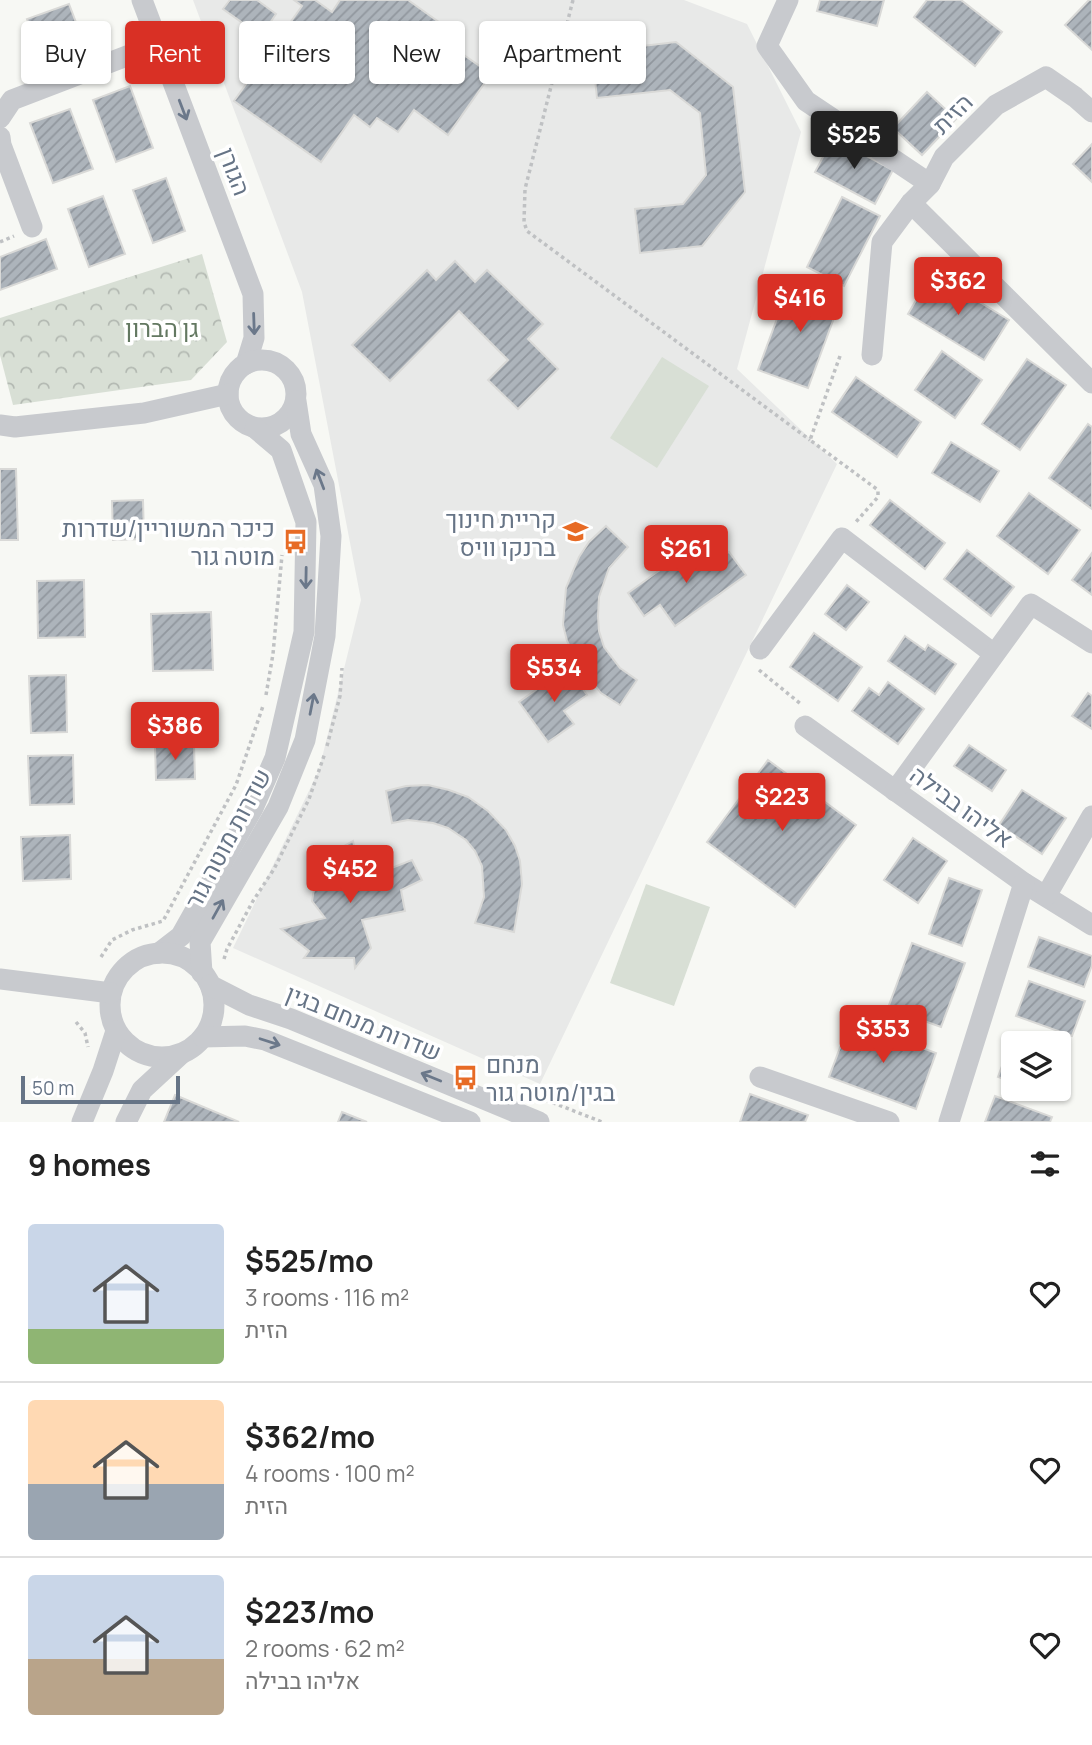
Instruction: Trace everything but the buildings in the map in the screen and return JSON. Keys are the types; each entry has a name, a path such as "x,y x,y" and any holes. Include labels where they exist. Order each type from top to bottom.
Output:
{"street":[{"name":"הגורן","path":"142,0 150,21"},
{"path":"788,0 767,46 806,101 930,184"},
{"path":"0,118 12,100 125,57"},
{"name":"הזית","path":"872,355 882,242 911,203 930,184 944,157 996,105 1046,77 1092,112"},
{"name":"הגורן","path":"174,84 253,294 254,338 246,364"},
{"path":"0,136 32,228"},
{"path":"911,203 1092,383"},
{"path":"257,360 270,361 282,366 292,376 296,401 291,413 282,423 272,427 255,428 241,422 231,404 230,382 236,372 246,364 257,360"},
{"name":"שדרות מוטה גור","path":"211,974 200,942 278,807 305,740 324,636 331,536 324,485 301,434 296,401"},
{"path":"0,425 15,426 231,404"},
{"name":"שדרות מוטה גור","path":"159,953 181,936 253,808 275,758 304,632 306,522 281,450 255,428"},
{"path":"760,649 842,538 994,654"},
{"path":"895,791 1031,604 1092,643"},
{"name":"אליהו בבילה","path":"805,726 1024,883 1092,925"},
{"path":"1046,896 1092,816"},
{"path":"949,1122 1024,883"},
{"path":"159,953 180,956 211,974 214,1003 208,1030 189,1049 157,1057 133,1049 116,1031 109,1006 111,993 114,983 128,965 147,955 159,953"},
{"name":"שדרות מנחם בגין","path":"211,974 249,1006 291,1019 539,1122"},
{"path":"0,979 111,993"},
{"path":"82,1122 116,1031"},
{"path":"203,1037 245,1036 265,1040 470,1122"},
{"path":"126,1122 142,1090 181,1053"},
{"path":"760,1077 889,1122"}],"path":[{"path":"573,0 525,189 524,222 527,231 878,490 878,497 842,538"},
{"path":"810,440 840,356"},
{"path":"101,957 112,940 132,930 163,921 236,785 264,703 273,654 282,555"},
{"path":"760,649 758,670 811,713 805,726"},
{"path":"211,974 274,869 309,799 330,737 340,696 343,662"},
{"path":"76,1022 85,1033 89,1050"},
{"path":"542,1098 602,1122"}],"shaded area":[{"name":"קריית חינוך ברנקו וויס","path":"193,0 684,0 747,24 801,132 737,369 837,464 540,1084 233,948 319,770 361,600 302,292 224,84 225,21 201,21"}],"green space":[{"name":"גן הברון","path":"202,254 227,342 191,380 13,405 0,355 0,318"},
{"path":"662,357 709,386 657,468 610,438"},
{"path":"646,884 710,907 674,1006 610,983"}],"place":[{"name":"קריית חינוך ברנקו וויס","path":"576,532"},
{"name":"כיכר המשוריין/שדרות מוטה גור","path":"295,541"},
{"name":"מנחם בגין/מוטה גור","path":"466,1077"}]}
